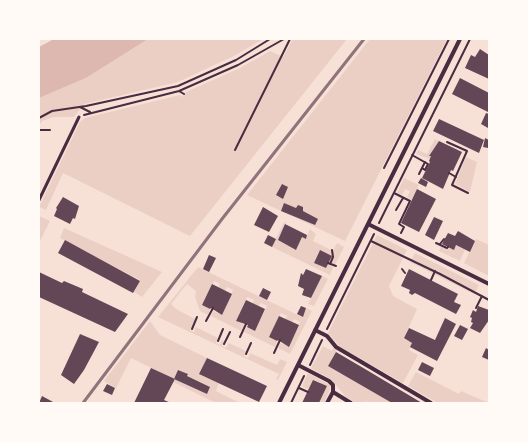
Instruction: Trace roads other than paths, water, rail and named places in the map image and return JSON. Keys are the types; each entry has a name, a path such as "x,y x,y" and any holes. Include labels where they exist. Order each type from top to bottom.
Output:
{"street":[{"path":"279,403 460,39"},
{"path":"368,224 489,284"},
{"path":"315,330 324,335 336,348 431,403"},
{"path":"298,365 329,381 333,385 333,392 327,403"},
{"path":"333,392 351,403"}],"lane":[{"path":"39,200 79,117"}],"railway":[{"path":"83,403 222,219 364,39"}]}
